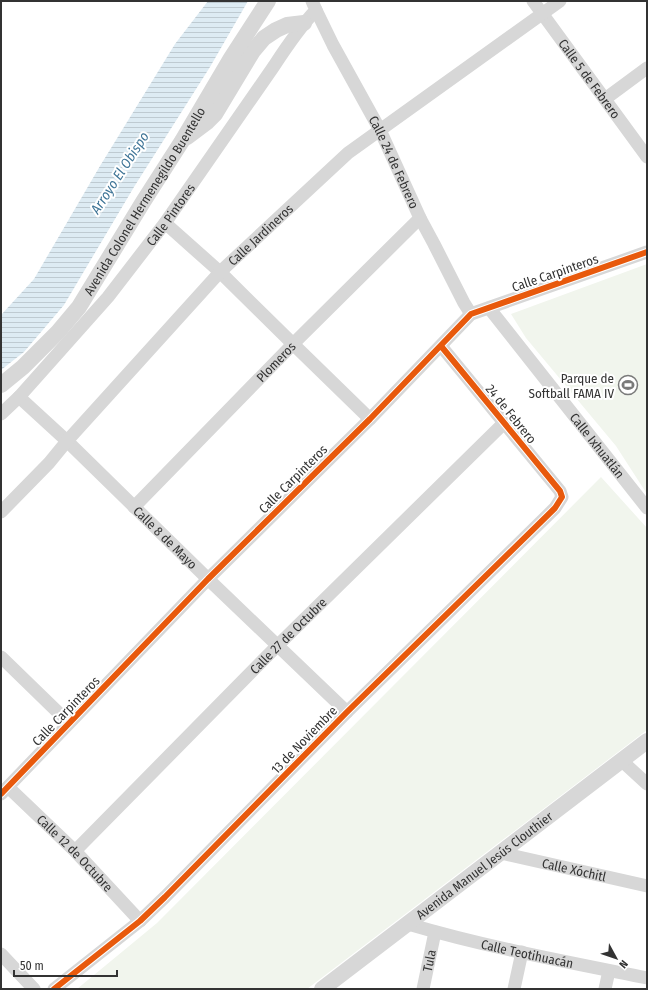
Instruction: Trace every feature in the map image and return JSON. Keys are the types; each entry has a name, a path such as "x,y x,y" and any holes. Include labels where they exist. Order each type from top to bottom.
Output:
{"street":[{"name":"Avenida Colonel Hermenegildo Buentello","path":"1,385 23,367 58,332 80,307 231,58 268,1"},
{"name":"Calle 5 de Febrero","path":"533,1 647,156"},
{"name":"Calle Jardineros","path":"1,512 49,463 67,441 220,272 348,153 560,1"},
{"name":"Calle Pintores","path":"1,414 19,397 108,297 165,222 304,23 314,5"},
{"name":"Calle 24 de Febrero","path":"314,5 333,45 380,130 420,218 471,314"},
{"path":"182,141 202,127 215,114 253,51 264,38 287,25 304,23"},
{"path":"605,99 647,68"},
{"name":"Plomeros","path":"134,507 293,344 420,218"},
{"path":"165,222 220,272 370,419"},
{"name":"Calle Carpinteros","path":"5,790 208,579 370,419 471,314 647,252"},
{"name":"Calle Ixhuatlán","path":"489,308 647,508"},
{"name":"24 de Febrero","path":"441,346 560,491 562,496"},
{"name":"Calle 8 de Mayo","path":"19,397 67,441 347,712"},
{"name":"Calle 27 de Octubre","path":"75,852 278,646 504,422"},
{"name":"13 de Noviembre","path":"54,989 140,921 165,897 347,712 555,508 562,496"},
{"path":"1,657 70,723"},
{"name":"Avenida Manuel Jesús Clouthier","path":"322,989 336,983 408,924 647,741"},
{"path":"622,761 647,784"},
{"name":"Calle 12 de Octubre","path":"5,790 75,852 140,921"},
{"name":"Calle Xóchitl","path":"501,853 647,886"},
{"name":"Calle Teotihuacán","path":"408,924 435,932 522,952 647,978"},
{"name":"Tula","path":"423,989 435,932"},
{"path":"514,989 522,952"},
{"path":"1,954 34,989"},
{"path":"605,989 609,970"}],"shaded area":[{"path":"647,264 647,494 616,446 526,338 511,314"},
{"path":"601,477 647,528 647,730 307,989 77,989 157,923"}],"water":[{"name":"Arroyo El Obispo","path":"208,1 248,1 210,67 134,187 64,305 24,352 1,370 1,315 34,279 100,166 175,44"}],"cycle path":[{"path":"1,794 208,579 370,419 471,314 647,252"},
{"path":"54,989 140,921 165,897 347,712 555,508 562,497 560,491 441,346"}],"place":[{"name":"Parque de Softball FAMA IV","path":"628,385"}]}
